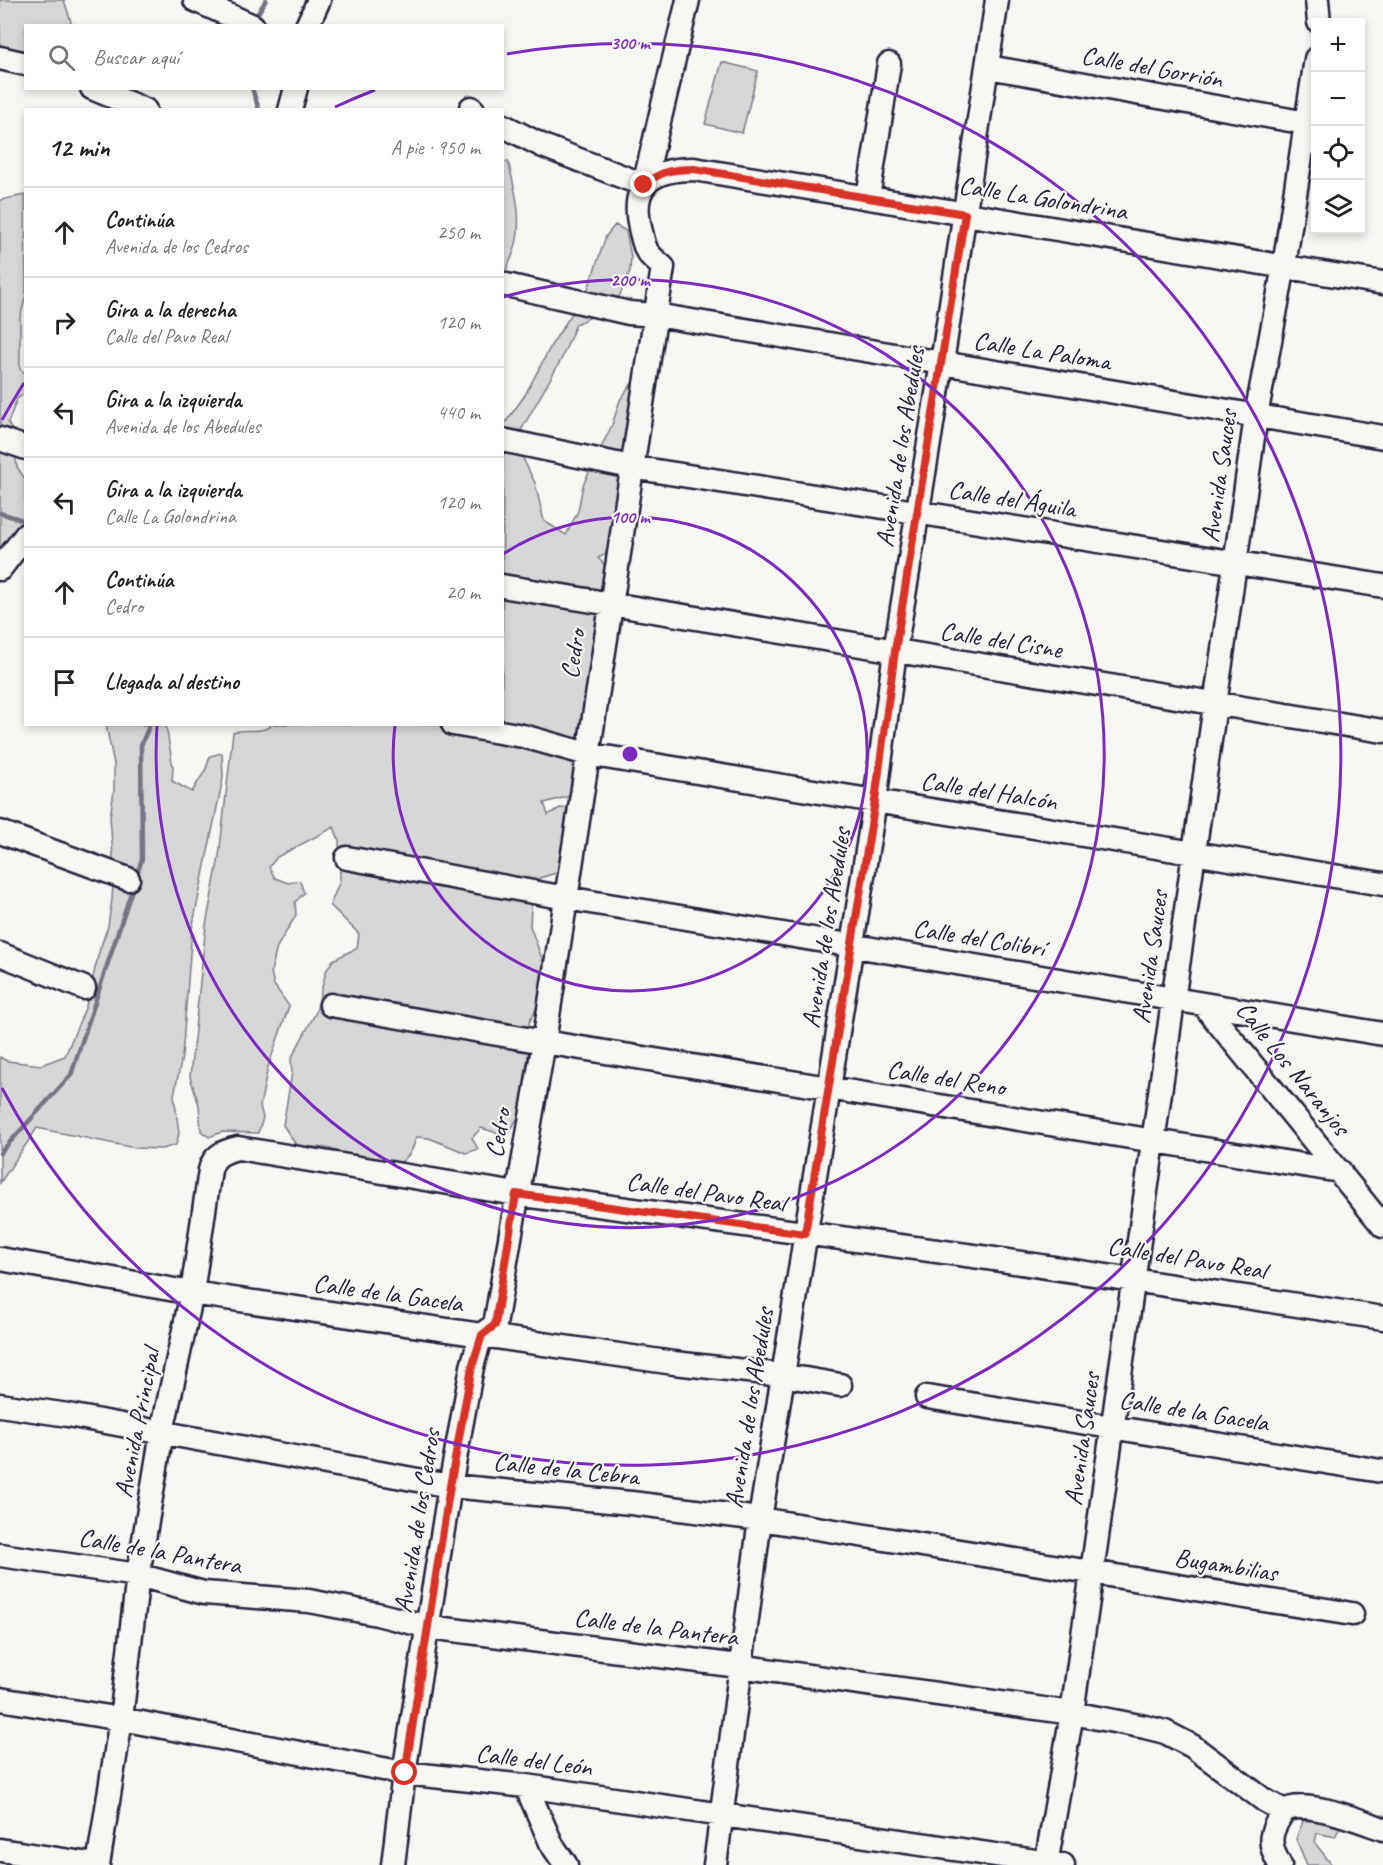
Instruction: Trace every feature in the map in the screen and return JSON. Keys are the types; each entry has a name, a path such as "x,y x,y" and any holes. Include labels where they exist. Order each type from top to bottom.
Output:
{"street":[{"path":"195,0 249,24"},
{"path":"308,24 319,0"},
{"path":"504,125 543,146 644,185 688,0"},
{"name":"Avenida de los Abedules","path":"715,1865 760,1519 875,801 895,651 942,363 997,0"},
{"path":"1317,0 1319,18"},
{"path":"0,58 24,64"},
{"path":"868,198 889,64"},
{"name":"Calle del Gorrión","path":"987,67 1307,123"},
{"name":"Avenida Sauces","path":"1052,1864 1256,416 1284,266 1314,72"},
{"path":"97,90 140,108"},
{"path":"291,108 295,90"},
{"name":"Calle La Golondrina","path":"644,185 655,176 674,169 694,169 1383,283"},
{"name":"Cedro","path":"516,1194 544,1042 663,267 646,252 636,208 644,185"},
{"name":"Calle La Paloma","path":"504,284 629,313 656,315 1383,437"},
{"path":"0,439 24,446"},
{"name":"Calle del Águila","path":"504,440 631,467 1383,586"},
{"path":"0,569 24,538"},
{"name":"Calle del Cisne","path":"504,586 1383,731"},
{"name":"Calle del Halcón","path":"465,726 523,736 587,754 1383,884"},
{"path":"0,832 128,879"},
{"name":"Calle del Colibrí","path":"347,858 566,898 1383,1034"},
{"path":"0,954 84,988"},
{"name":"Calle Los Naranjos","path":"1203,1004 1340,1170 1383,1226"},
{"name":"Calle del Reno","path":"331,1005 544,1042 1340,1170"},
{"name":"Calle del Pavo Real","path":"210,1170 212,1162 218,1156 238,1148 516,1194 1133,1279 1383,1318"},
{"name":"Avenida Principal","path":"97,1865 121,1719 138,1575 162,1432 192,1293 210,1170"},
{"name":"Avenida de los Cedros","path":"393,1865 405,1773 450,1486 472,1367 482,1335 495,1325 516,1194"},
{"name":"Calle de la Gacela","path":"0,1260 192,1293 840,1385"},
{"name":"Calle de la Gacela","path":"927,1397 1381,1471"},
{"name":"Calle de la Cebra","path":"0,1405 162,1432 450,1486 631,1503 760,1519 1092,1573"},
{"name":"Calle de la Pantera","path":"0,1554 138,1575 204,1593 309,1601 429,1627 740,1666 1072,1713 1145,1727 1175,1736 1192,1746 1264,1800 1284,1811"},
{"name":"Bugambilias","path":"1092,1573 1352,1614"},
{"name":"Calle del León","path":"0,1699 121,1719 405,1773 526,1786 1052,1864"},
{"path":"526,1786 552,1845 566,1865"},
{"path":"1260,1865 1272,1832 1284,1811 1294,1807 1332,1812 1383,1829"},
{"path":"1270,1842 1280,1865"},
{"path":"0,1850 97,1865"}],"shaded area":[{"path":"0,0 64,0 71,22 69,24 24,24 24,60 0,50"},
{"path":"722,62 758,71 742,133 705,124"},
{"path":"508,161 513,183 518,228 514,251 504,276 504,162"},
{"path":"24,195 24,303 20,318 20,369 24,372 24,394 17,399 8,423 12,430 17,467 24,478 24,552 0,549 0,200"},
{"path":"615,225 626,231 631,257 630,271 620,295 612,307 576,324 561,360 519,434 518,448 535,483 544,521 566,535 578,511 583,485 612,425 620,400 643,368 606,554 598,558 607,567 579,773 570,796 544,803 548,815 560,808 572,809 566,820 570,833 564,871 539,878 532,890 530,926 544,964 540,1001 529,1023 529,1049 520,1114 507,1136 481,1128 472,1138 478,1149 466,1153 429,1138 416,1137 409,1155 394,1167 326,1148 313,1147 300,1151 283,1125 292,1073 291,1059 316,1012 326,971 333,960 357,948 359,934 330,905 340,881 339,840 334,827 277,857 269,867 275,878 288,883 300,881 304,893 295,902 296,915 277,947 271,972 274,985 289,1006 268,1067 260,1106 263,1118 258,1133 222,1132 209,1137 201,1131 199,1105 190,1077 206,925 219,857 233,732 260,730 270,726 504,726 504,425 525,395 552,344 588,289 606,236"},
{"path":"106,726 166,726 173,768 172,781 192,792 206,769 210,756 222,753 223,778 192,929 182,1057 174,1095 179,1133 176,1145 162,1149 135,1148 37,1128 0,1183 0,1057 7,1061 41,1065 65,1056 86,1006 108,926 114,870 110,817 114,791 114,764"},
{"path":"1328,1820 1342,1823 1335,1837 1317,1833 1315,1843 1332,1865 1307,1865 1296,1839 1303,1821"}],"waterway":[{"path":"255,18 266,0"},
{"path":"253,90 258,108"},
{"path":"0,513 24,520"},
{"path":"0,1153 71,1075 142,859 141,745 149,726"}],"route":[{"path":"405,1773 450,1486 472,1367 482,1335 495,1325 516,1194 805,1234 830,1088 875,801 895,651 965,214 694,169 674,169 655,176 644,185"}]}
